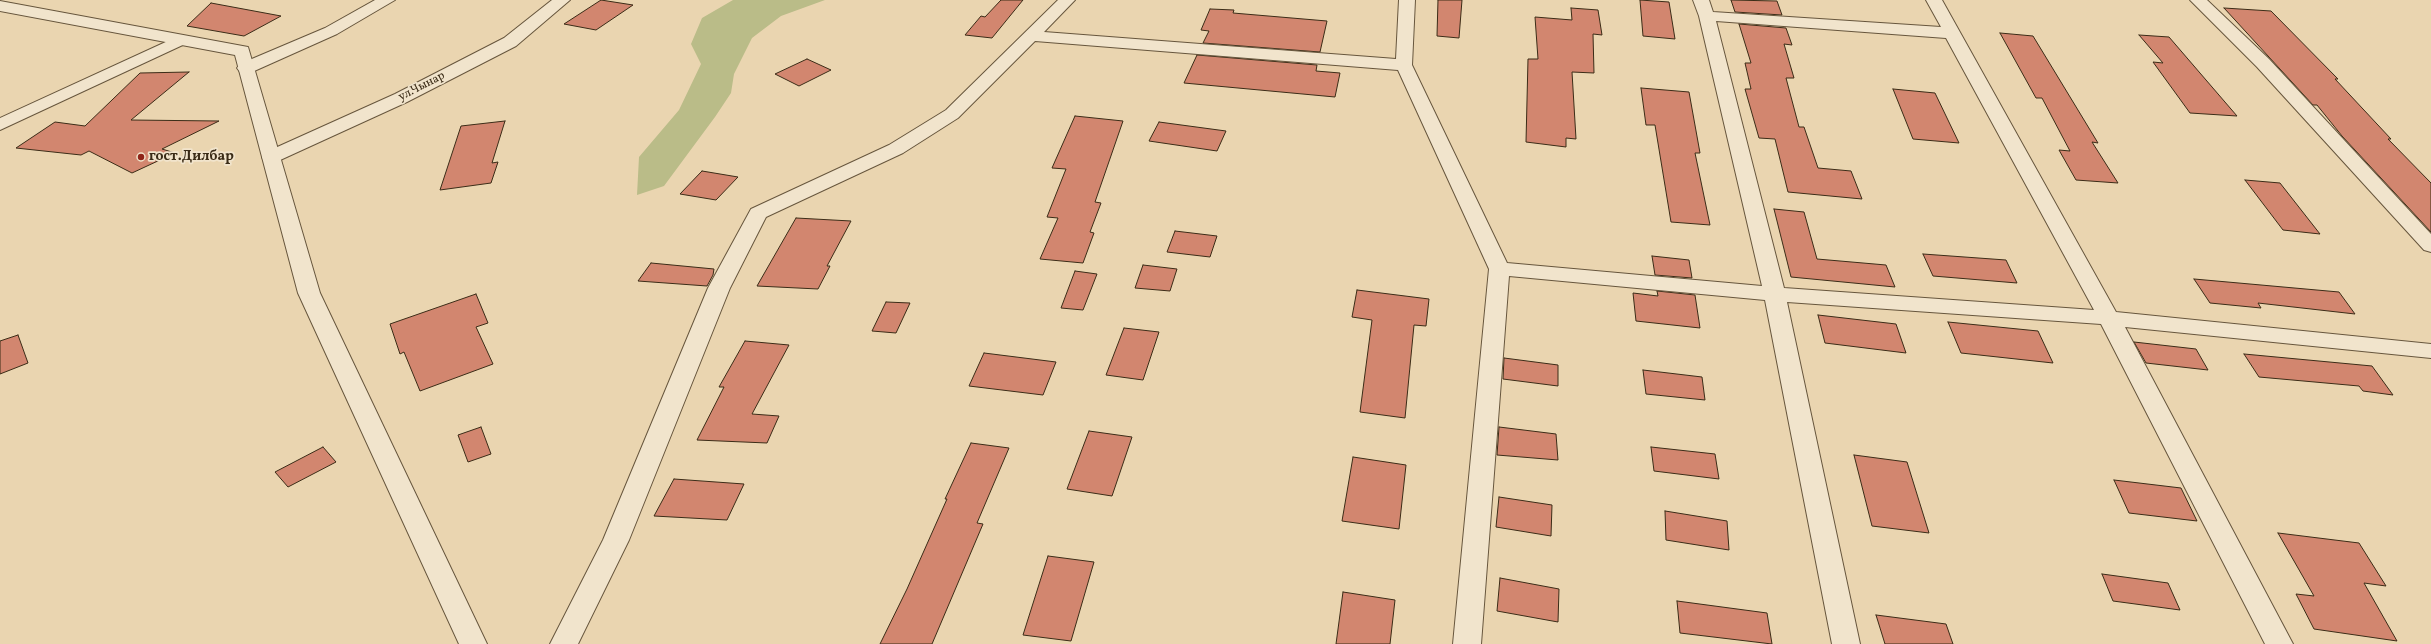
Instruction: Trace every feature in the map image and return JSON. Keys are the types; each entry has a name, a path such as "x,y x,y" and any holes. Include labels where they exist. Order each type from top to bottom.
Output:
{"street":[{"path":"246,68 331,31 387,0"},
{"name":"ул.Чынар","path":"271,157 401,98 510,42 562,0"},
{"path":"564,644 616,540 720,288 758,213 896,149 952,114 1067,0"},
{"path":"1407,0 1404,65 1500,269 1467,644"},
{"path":"1934,0 2109,318 2279,644"},
{"path":"2198,0 2263,63 2431,246"},
{"path":"0,6 242,51 309,293 473,644"},
{"path":"1846,644 1776,294 1704,8 1952,33"},
{"path":"1031,36 1404,65"},
{"path":"0,126 181,40"},
{"path":"1500,269 1776,294 2109,318 2431,351"}],"green space":[{"path":"733,0 825,0 781,16 752,38 734,74 731,93 715,117 664,186 637,195 639,157 679,110 701,64 691,44 702,18"}],"building":[{"path":"601,0 633,5 596,30 564,24"},
{"path":"1001,0 1023,0 992,38 965,35 981,16 985,17"},
{"path":"1438,0 1462,0 1459,38 1437,36"},
{"path":"1640,0 1669,2 1675,39 1643,36"},
{"path":"1731,0 1777,1 1782,15 1735,12"},
{"path":"211,3 281,16 244,36 187,26"},
{"path":"1571,8 1598,10 1602,35 1593,34 1594,73 1572,72 1576,139 1566,138 1566,147 1526,142 1528,59 1538,59 1535,17 1572,20"},
{"path":"2224,8 2271,11 2338,79 2335,79 2391,139 2388,139 2431,183 2431,232 2342,136 2317,105 2313,105"},
{"path":"1210,9 1234,10 1233,13 1327,21 1320,52 1203,43 1209,31 1201,30"},
{"path":"1739,24 1786,28 1792,45 1784,44 1794,78 1786,78 1799,127 1804,127 1818,168 1851,171 1862,199 1788,192 1775,139 1759,138 1745,89 1751,89 1745,63 1751,63"},
{"path":"2000,33 2033,36 2098,143 2092,142 2118,183 2076,180 2059,150 2070,151 2042,98 2036,98"},
{"path":"2139,35 2169,37 2237,116 2190,113 2153,62 2163,63"},
{"path":"1197,55 1317,65 1316,71 1340,73 1335,97 1184,83"},
{"path":"807,59 831,70 799,86 775,74"},
{"path":"189,72 131,120 219,121 162,149 175,153 132,173 89,151 81,155 16,148 55,122 85,126 140,73"},
{"path":"1641,88 1689,92 1700,153 1695,153 1710,225 1671,222 1655,125 1646,125"},
{"path":"1893,89 1935,93 1959,143 1913,139"},
{"path":"1075,116 1123,121 1095,202 1101,203 1090,232 1094,233 1083,263 1040,259 1058,218 1047,217 1066,169 1052,168"},
{"path":"505,121 492,163 498,162 491,183 440,190 461,126"},
{"path":"1159,122 1226,131 1217,151 1149,141"},
{"path":"702,171 738,177 716,200 680,194"},
{"path":"2245,180 2280,183 2320,234 2283,230"},
{"path":"1774,209 1804,212 1817,259 1886,265 1895,287 1791,277"},
{"path":"796,218 851,221 827,266 830,266 818,289 757,286"},
{"path":"1175,231 1217,236 1210,257 1167,252"},
{"path":"1923,254 2006,260 2017,283 1933,276"},
{"path":"1652,256 1689,260 1692,278 1655,275"},
{"path":"651,263 714,269 713,275 707,286 638,281"},
{"path":"1143,265 1177,269 1170,291 1135,288"},
{"path":"1075,271 1097,274 1083,310 1061,308"},
{"path":"2194,279 2339,292 2355,314 2258,303 2261,308 2210,303"},
{"path":"1357,290 1429,299 1426,326 1414,325 1405,418 1360,412 1372,320 1352,317"},
{"path":"1657,291 1695,295 1700,328 1636,321 1633,293 1658,296"},
{"path":"476,294 488,323 476,327 493,364 420,391 404,352 400,354 390,324"},
{"path":"886,302 910,303 896,333 872,331"},
{"path":"1818,315 1896,324 1906,353 1825,343"},
{"path":"1948,322 2038,331 2053,363 1961,353"},
{"path":"1124,328 1159,332 1143,380 1106,375"},
{"path":"18,335 28,363 0,374 0,341"},
{"path":"745,341 789,345 752,414 779,416 767,443 697,440 724,387 719,387"},
{"path":"2134,342 2196,349 2208,370 2146,363"},
{"path":"984,353 1056,362 1043,395 969,386"},
{"path":"2244,354 2372,366 2393,395 2363,391 2359,386 2259,377"},
{"path":"1504,358 1558,365 1558,386 1503,379"},
{"path":"1643,370 1702,377 1705,400 1646,394"},
{"path":"481,427 491,454 468,462 458,435"},
{"path":"1499,427 1556,434 1558,460 1497,455"},
{"path":"1089,431 1132,437 1112,496 1067,489"},
{"path":"971,443 1009,448 977,523 983,524 932,644 880,644 907,589 947,499 945,499"},
{"path":"323,447 336,462 288,487 275,472"},
{"path":"1651,447 1715,454 1719,479 1654,471"},
{"path":"1854,455 1907,462 1929,533 1872,526"},
{"path":"1353,457 1406,465 1399,529 1342,521"},
{"path":"674,479 744,484 727,520 654,516"},
{"path":"2114,480 2181,488 2197,521 2129,513"},
{"path":"1499,497 1552,505 1551,536 1496,527"},
{"path":"1665,511 1727,521 1729,550 1666,540"},
{"path":"2278,533 2359,543 2386,586 2364,583 2397,641 2314,629 2296,594 2314,596"},
{"path":"1048,556 1094,562 1071,641 1023,635"},
{"path":"2102,574 2168,583 2180,610 2113,601"},
{"path":"1500,578 1559,589 1558,622 1497,611"},
{"path":"1343,592 1395,600 1390,644 1336,644"},
{"path":"1677,601 1767,613 1772,644 1680,633"},
{"path":"1876,615 1946,624 1953,644 1885,644"}],"place":[{"name":"гост.Дилбар","path":"141,157"}]}
